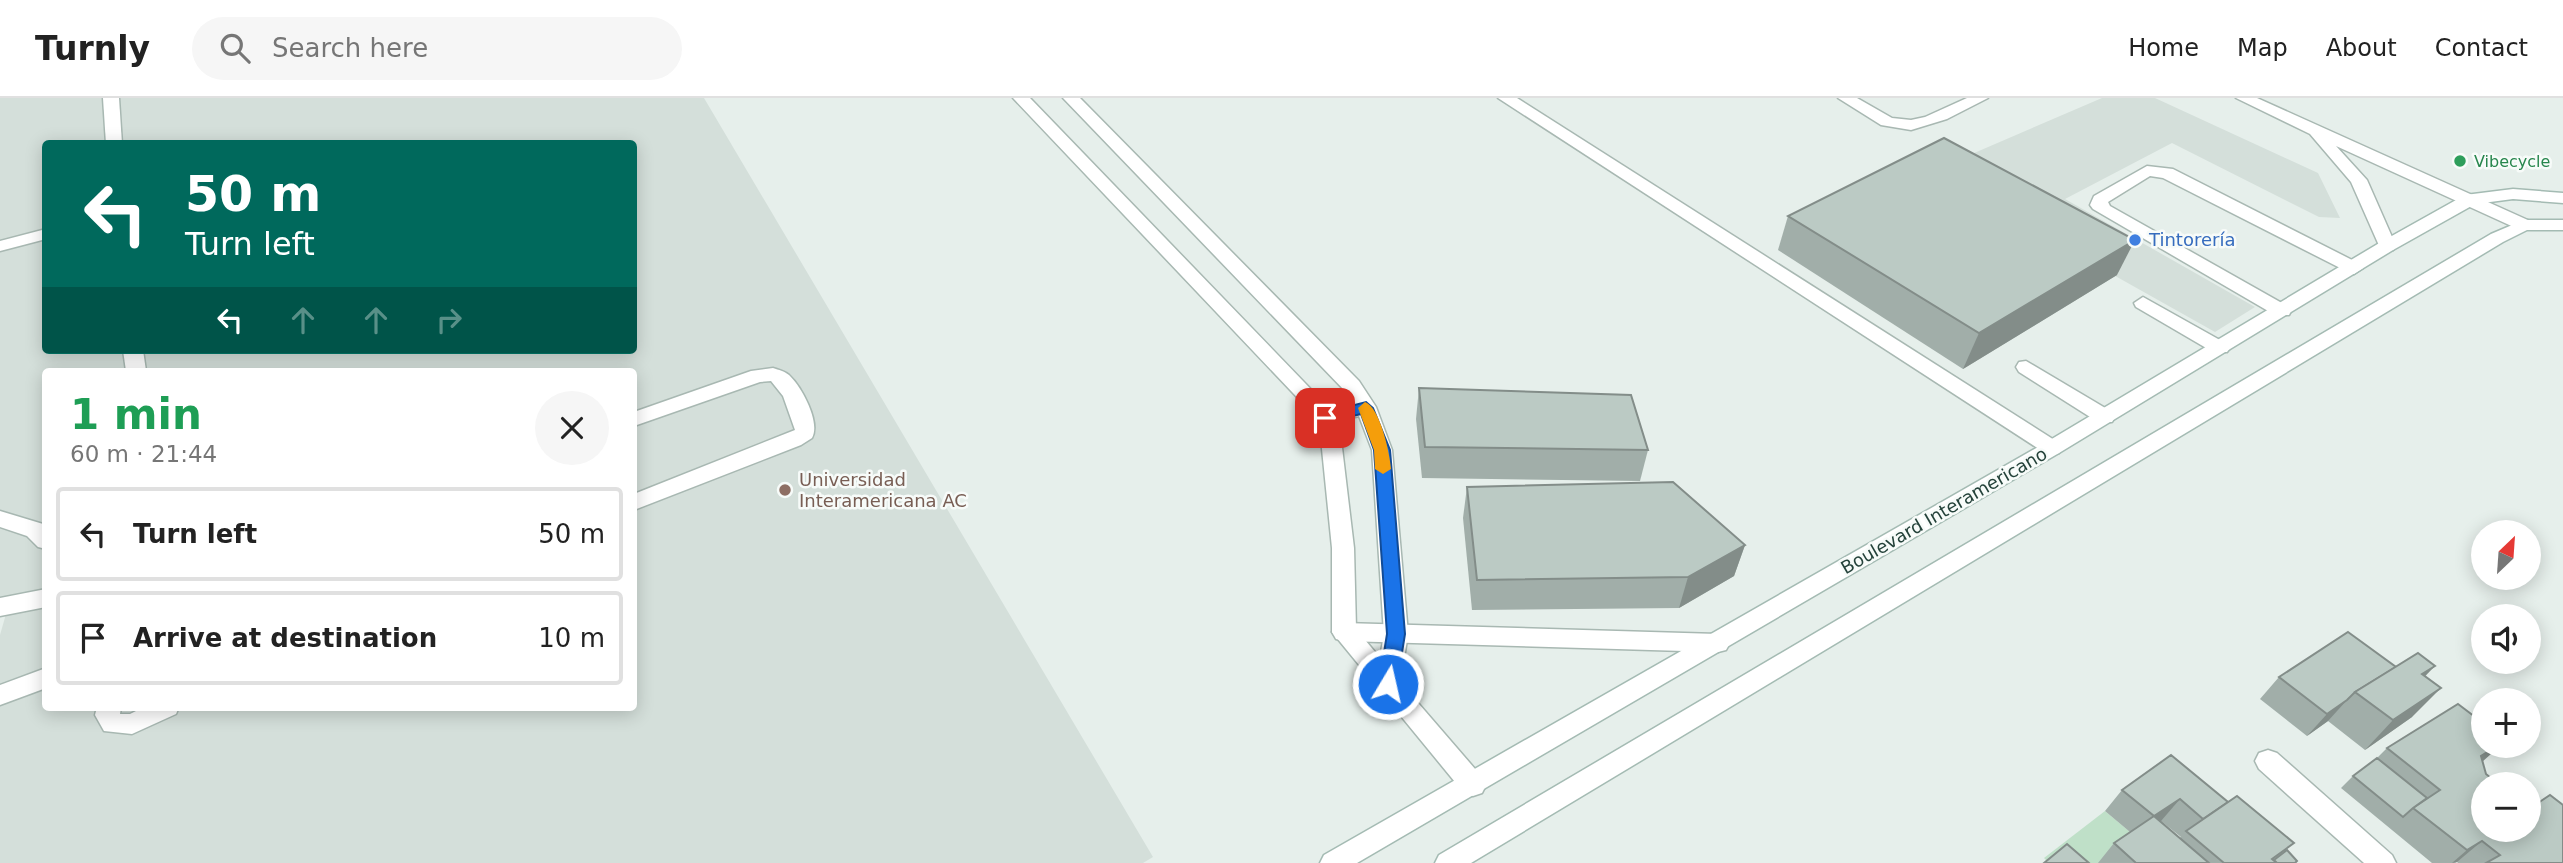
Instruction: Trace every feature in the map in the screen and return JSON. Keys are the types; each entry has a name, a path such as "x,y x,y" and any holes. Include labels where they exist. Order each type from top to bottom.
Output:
{"main road":[{"path":"111,98 114,140"},
{"path":"1021,98 1077,130 1352,386 1366,408 1382,450 1396,634 1388,684"},
{"path":"1071,98 1077,130 1325,418 1331,439 1343,548 1344,632 1473,785"},
{"path":"1506,98 2052,448"},
{"path":"1846,98 1881,119 1901,125 1918,124 1980,98"},
{"path":"2244,98 2524,225"},
{"path":"2311,128 2359,180 2387,246"},
{"path":"2282,311 2104,210 2099,205 2100,200 2147,171 2167,173 2354,268"},
{"name":"Boulevard Interamericano","path":"1333,863 1473,785 2052,448 2470,199 2513,194 2563,198"},
{"path":"1448,863 2497,237 2524,225 2563,225"},
{"path":"0,246 42,235"},
{"path":"2143,303 2220,348"},
{"path":"2026,367 2105,417"},
{"path":"637,418 758,376 773,375 783,379 806,424 805,433 794,440 637,501"},
{"path":"1325,418 1366,408"},
{"path":"0,519 36,530 42,537"},
{"path":"0,607 42,599"},
{"path":"1344,632 1718,643"},
{"path":"0,695 42,679"},
{"path":"108,711 107,715 113,724 132,724 159,711"},
{"path":"2268,761 2383,863"}],"shaded area":[{"name":"Universidad Interamericana AC","path":"0,98 704,98 1153,857 1143,863 0,863 0,635 6,614 0,610"},
{"path":"2102,98 2155,98 2318,173 2340,218 2319,217 2172,143 2065,199 2255,307 2215,332 1930,172"}],"green space":[{"path":"2105,811 2136,837 2099,863 2049,863 2044,858"}],"building":[{"path":"1944,138 2135,240 1979,333 1788,216"},
{"path":"1419,388 1631,395 1648,450 1425,447"},
{"path":"1673,482 1745,545 1688,577 1477,580 1467,487"},
{"path":"2348,632 2396,667 2355,692 2327,714 2279,677"},
{"path":"2418,653 2435,666 2422,674 2441,688 2393,720 2355,692"},
{"path":"2458,704 2471,714 2471,758 2482,758 2485,772 2471,772 2471,842 2480,842 2467,850 2413,808 2440,790 2387,748"},
{"path":"2171,755 2228,802 2203,819 2180,799 2154,816 2122,790"},
{"path":"2377,758 2427,798 2403,817 2353,776"},
{"path":"2550,795 2563,805 2563,863 2486,863 2500,855 2483,842 2541,842 2541,801"},
{"path":"2237,796 2294,843 2272,859 2277,863 2224,863 2186,831"},
{"path":"2154,816 2209,863 2136,863 2114,843"},
{"path":"2067,844 2089,863 2044,863"},
{"path":"2287,850 2297,861 2295,863 2277,863 2274,860"}],"slow traffic":[{"path":"1365,408 1382,450 1383,469"}],"place":[{"name":"Vibecycle","path":"2460,161"},
{"name":"Tintorería","path":"2135,240"},
{"name":"Universidad Interamericana AC","path":"785,490"}],"route":[{"path":"1325,418 1366,408 1382,450 1396,634 1388,684"}]}
